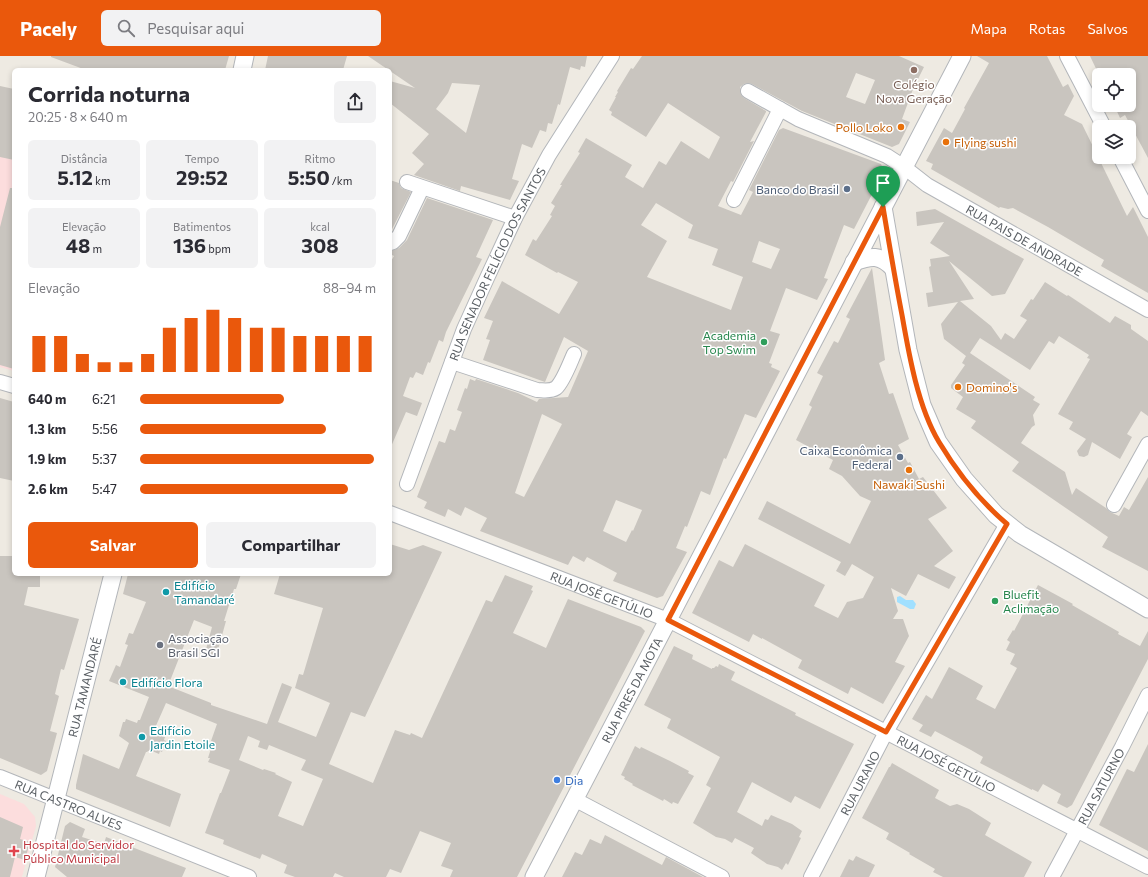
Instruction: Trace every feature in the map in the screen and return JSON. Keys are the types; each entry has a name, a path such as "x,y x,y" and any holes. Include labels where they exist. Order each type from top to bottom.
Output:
{"street":[{"path":"242,68 245,56"},
{"name":"RUA SENADOR FELÍCIO DOS SANTOS","path":"407,484 464,329 515,218 549,155 612,56"},
{"name":"RUA PIRES DA MOTA","path":"534,877 962,56"},
{"path":"1067,56 1100,120"},
{"name":"RUA PAIS DE ANDRADE","path":"748,91 798,119 887,156 904,166 927,185 1148,310"},
{"path":"734,200 780,109"},
{"path":"1124,164 1148,211"},
{"path":"407,182 515,218"},
{"path":"392,242 399,236 422,188"},
{"path":"883,207 908,350 922,405 938,442 964,479 987,506 1007,524 1020,534 1148,609"},
{"path":"854,262 866,258 878,257 885,260 893,268"},
{"path":"452,362 537,390 548,391 555,389 560,383 574,354"},
{"path":"0,382 12,385"},
{"path":"1114,506 1148,444"},
{"name":"RUA JOSÉ GETÚLIO","path":"392,513 668,620 1148,868"},
{"name":"RUA URANO","path":"811,877 886,732 1007,524"},
{"name":"RUA TAMANDARÉ","path":"36,877 112,576"},
{"name":"RUA SATURNO","path":"1052,877 1078,831 1148,695"},
{"name":"RUA CASTRO ALVES","path":"0,777 249,877"},
{"path":"574,799 722,877"}],"shaded area":[{"path":"0,113 12,116 12,370 0,367"},
{"name":"Hospital do Servidor Público Municipal","path":"0,794 24,804 35,817 36,826 22,877 0,877"}],"water":[{"path":"900,596 906,600 913,600 916,604 914,609 910,609 897,602 897,597"}],"building":[{"path":"229,56 226,68 81,68 51,57"},
{"path":"268,56 347,56 344,68 265,68"},
{"path":"368,56 587,56 585,67 581,66 580,70 570,67 560,105 558,104 552,124 548,123 546,132 540,130 532,148 522,144 512,179 519,181 510,200 461,186 460,191 414,175 424,164 412,153 429,134 392,105 392,82 415,88 392,72 392,68 386,68","holes":["452,83 480,85 466,133 436,109 448,93"]},
{"path":"642,56 899,56 924,67 916,81 902,119 910,122 899,144 892,147 802,111 752,84 744,84 740,87 741,95 744,98 766,112 750,142 754,141 733,182 731,181 718,206 741,215 753,192 749,190 779,130 783,128 881,164 884,171 854,229 844,225 824,278 828,279 817,300 786,288 770,331 780,334 769,363 772,364 771,367 780,371 756,418 745,414 726,459 724,458 710,495 701,491 687,527 685,526 676,548 687,552 663,596 657,598 613,581 617,573 587,557 584,562 573,556 568,565 480,531 487,518 465,507 461,516 448,509 445,517 424,508 427,502 417,497 439,441 445,443 450,429 455,431 462,412 457,410 470,379 475,381 476,379 518,393 537,402 539,399 568,397 588,351 564,337 545,382 483,360 490,340 486,339 493,321 484,318 502,281 559,314 578,282 558,272 557,273 525,255 533,239 536,241 552,216 550,215 555,206 551,203 562,185 560,185 580,153 578,152 586,138 632,165 625,177 643,188 659,161 666,165 681,141 709,159 720,137 668,103 646,137 611,115 612,112 609,110 616,97 617,91 631,68 633,69","holes":["856,73 875,80 865,104 846,97","656,203 693,225 688,238 718,249 712,265 743,277 731,310 647,277 667,241 641,225","759,241 780,249 771,269 752,262","542,414 562,424 524,497 515,493","616,500 642,510 633,531 632,530 626,542 603,531"]},
{"path":"977,56 1047,56 1063,87 1068,84 1074,96 1064,115 1082,124 1092,144 1092,164 1102,164 1127,216 1133,207 1148,237 1148,293 1101,266 1104,260 1048,227 1013,208 999,208 931,169 933,164 926,161 944,128 952,133 989,63"},
{"path":"1090,56 1148,56 1148,158 1136,136 1136,120 1128,120 1125,115 1120,118 1117,112 1136,112 1136,68 1096,68"},
{"path":"0,86 12,89 12,160 0,157"},
{"path":"392,181 399,183 401,188 411,192 392,229"},
{"path":"10,188 12,188 12,368 0,365 0,227"},
{"path":"427,198 493,220 476,257 482,259 446,332 443,342 439,340 430,363 428,362 423,375 416,372 413,378 410,377 403,396 422,403 417,416 406,412 392,444 392,260 394,256 392,255 392,250 399,248 407,240"},
{"path":"935,209 1024,259 1005,294 992,296 949,261 974,299 960,301 991,326 1001,340 1005,333 1014,339 1027,320 1020,316 1031,299 1033,300 1045,282 1067,296 1068,295 1110,323 1115,316 1131,325 1131,329 1148,341 1148,416 1141,411 1127,434 1132,437 1120,459 1092,442 1088,455 1084,457 1079,456 1077,451 1086,439 1069,429 1073,422 1058,414 1090,359 1087,358 1089,355 1059,336 1054,344 1049,341 1030,370 980,338 970,353 1035,397 1033,400 1040,404 1033,415 1035,425 1021,443 1065,472 1072,495 1076,488 1110,512 1119,516 1124,507 1129,510 1148,477 1148,571 1102,547 1108,537 1012,471 1019,462 971,428 976,421 956,409 963,397 951,388 951,385 965,365 962,363 966,356 944,339 941,324 958,302 928,307 926,293 933,292 929,267 931,266 930,259 950,256 930,243 944,222 917,226 916,212"},
{"path":"872,268 885,360 879,363 889,394 893,393 909,439 898,445 908,463 910,462 919,479 923,477 947,508 928,519 953,551 934,566 956,577 949,589 918,574 906,596 891,588 898,611 893,619 903,619 909,636 895,662 905,666 883,704 851,687 848,694 798,668 802,660 762,638 753,634 749,642 692,613 719,560 733,567 745,544 825,585 814,606 838,618 847,602 863,598 874,577 852,564 845,576 836,571 841,562 758,519 767,501 850,544 871,501 860,496 842,476 829,469 833,460 796,440 812,407 809,405 823,376 817,373 834,341 838,343 850,319 846,317"},
{"path":"0,398 12,401 12,481 0,478"},
{"path":"392,545 409,550 423,545 442,552 365,717 351,712 329,764 373,783 395,730 410,735 411,733 422,738 486,600 492,602 505,575 533,586 531,590 533,591 513,633 546,648 568,599 641,627 645,631 517,877 450,877 453,870 441,866 451,843 420,831 401,873 390,869 386,877 344,877 335,873 333,877 295,877 284,873 287,865 262,854 260,859 223,844 224,840 205,833 230,770 208,762 213,742 211,741 217,724 166,703 155,728 158,729 156,732 160,733 159,735 165,737 164,740 166,741 162,752 160,751 159,754 152,751 146,752 136,776 181,794 170,827 76,789 83,754 119,769 129,743 119,736 123,722 125,722 126,719 137,723 138,720 140,720 149,697 109,681 116,665 120,667 128,645 125,644 129,633 133,634 146,602 123,594 128,576 240,576 236,589 234,589 224,621 226,621 216,657 205,653 212,627 194,620 168,686 211,703 211,705 267,724 282,683 292,687 278,722 316,737 330,703 295,688 299,674 303,675 323,608 274,594 279,576 392,576","holes":["248,736 260,741 258,747 267,750 269,745 306,760 301,770 323,779 303,826 278,816 292,782 275,774 276,773 263,770 239,760"]},
{"path":"0,556 12,556 12,576 40,576 40,587 28,587 24,605 79,619 64,670 61,669 55,694 59,696 50,731 57,733 47,771 41,775 0,758"},
{"path":"1038,585 1073,604 1072,605 1119,632 1118,634 1140,646 1148,631 1148,659 1072,805 1067,808 1057,803 1061,794 1043,784 1038,792 1032,790 980,763 983,757 935,731 931,737 919,731 923,725 912,719 926,695 932,699 949,667 983,686 976,699 995,709 1017,668 1010,664 1015,654 1006,650 1010,642 1007,640 1013,630 1014,631"},
{"path":"674,646 693,655 692,659 712,669 716,666 718,667 719,664 735,672 731,680 796,713 795,715 854,744 820,809 795,796 791,803 752,782 737,812 762,826 765,819 768,820 771,815 792,824 802,831 799,837 801,838 788,865 786,863 782,870 778,867 767,864 751,853 754,848 735,838 732,843 725,839 716,837 693,823 711,788 706,785 720,757 667,728 671,719 644,705"},
{"path":"1148,744 1148,851 1099,825 1127,769 1134,772"},
{"path":"635,746 640,749 641,747 670,761 689,771 688,773 694,776 678,804 673,802 672,804 664,799 663,801 632,785 633,784 624,779 625,777 621,775"},
{"path":"892,763 939,790 935,798 950,806 957,804 969,809 991,823 985,835 1032,862 1024,877 943,877 933,872 935,869 886,839 889,833 862,818"},
{"path":"0,817 23,827 20,839 30,842 25,860 15,857 10,877 0,877"},
{"path":"70,822 85,829 82,837 104,844 106,837 186,868 182,877 67,877 55,867 65,826"},
{"path":"605,835 662,865 666,857 703,877 562,877 575,852 582,855 590,839 601,844"},
{"path":"856,856 875,865 869,877 840,877 849,859 853,861"}],"place":[{"name":"Colégio Nova Geração","path":"914,70"},
{"name":"Pollo Loko","path":"901,127"},
{"name":"Flying sushi","path":"946,142"},
{"name":"Banco do Brasil","path":"847,189"},
{"name":"Academia Top Swim","path":"764,342"},
{"name":"Domino's","path":"958,387"},
{"name":"Caixa Econômica Federal","path":"900,457"},
{"name":"Nawaki Sushi","path":"909,470"},
{"name":"Edifício Tamandaré","path":"166,592"},
{"name":"Bluefit Aclimação","path":"995,601"},
{"name":"Associação Brasil SGI","path":"160,645"},
{"name":"Edifício Flora","path":"123,682"},
{"name":"Edifício Jardin Etoile","path":"142,737"},
{"name":"Dia","path":"557,780"},
{"name":"Hospital do Servidor Público Municipal","path":"14,851"}],"route":[{"path":"883,207 908,350 922,405 938,442 964,479 987,506 1007,524 886,732 668,620 883,207"}]}
